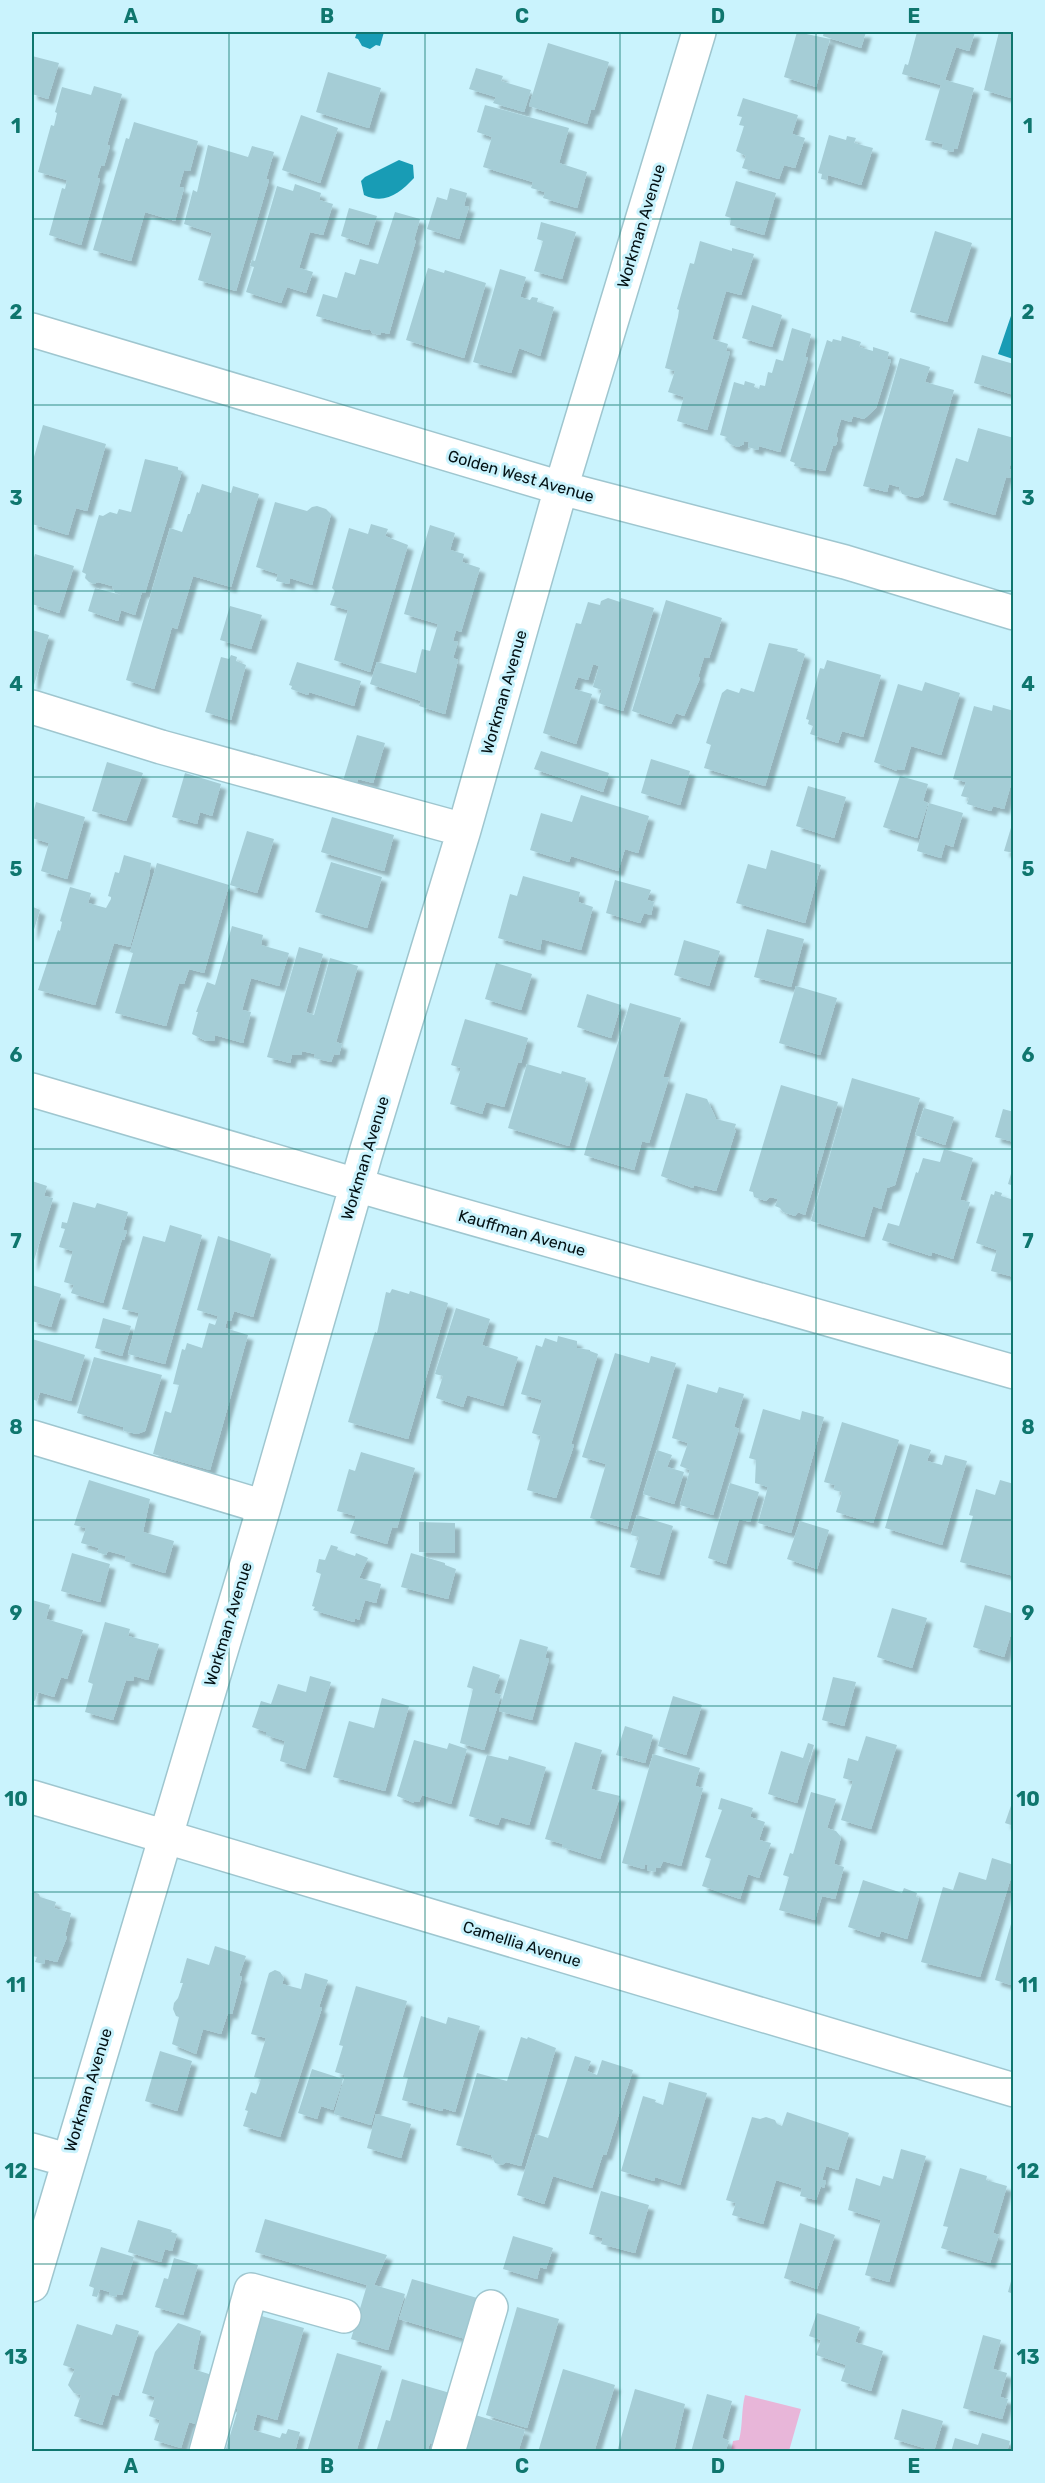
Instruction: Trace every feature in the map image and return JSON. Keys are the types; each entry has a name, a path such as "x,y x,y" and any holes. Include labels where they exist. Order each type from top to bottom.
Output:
{"street":[{"name":"Workman Avenue","path":"32,2285 67,2160 264,1507 464,830 561,488 699,32"},
{"name":"Golden West Avenue","path":"32,330 561,488 844,562 1014,613"},
{"path":"32,706 161,747 464,830"},
{"name":"Kauffman Avenue","path":"32,1090 357,1186 1014,1372"},
{"path":"32,1437 264,1507"},
{"name":"Camellia Avenue","path":"32,1797 1014,2090"},
{"path":"32,2150 67,2160"},
{"path":"206,2451 251,2290 344,2316"},
{"path":"448,2451 490,2307"}],"shaded area":[{"path":"745,2395 801,2409 789,2451 731,2451 733,2441 739,2440"}],"water":[{"path":"357,32 384,32 380,46 376,45 370,49 362,46 355,38"},
{"path":"399,160 413,165 414,178 409,183 398,193 385,198 372,198 364,195 361,181 365,177"},
{"path":"1014,311 1013,359 998,354"}],"building":[{"path":"797,32 830,39 816,87 784,77"},
{"path":"824,32 866,32 861,48 823,36"},
{"path":"917,32 975,32 969,51 956,47 945,80 974,88 957,149 954,148 953,152 942,149 943,144 925,140 941,85 902,74 905,64 908,65"},
{"path":"999,32 1014,32 1014,91 1011,98 984,90"},
{"path":"548,43 609,62 594,110 591,110 587,124 529,106"},
{"path":"32,56 59,63 48,99 32,94"},
{"path":"476,68 503,76 501,81 531,90 524,112 493,103 496,97 469,89"},
{"path":"328,72 381,88 369,128 316,112"},
{"path":"94,86 122,94 107,145 110,146 104,166 101,165 97,178 100,179 81,245 49,235 62,188 65,189 67,180 38,172 51,125 54,126 57,113 55,112 62,87 91,95"},
{"path":"743,98 798,115 792,134 805,138 795,168 784,165 779,179 742,168 746,156 736,151 744,126 739,125 742,117 737,116"},
{"path":"485,105 569,128 559,163 587,172 577,208 543,198 545,192 531,188 533,182 483,167 492,137 477,132"},
{"path":"301,115 338,128 320,183 282,170"},
{"path":"134,122 198,141 190,171 184,170 179,187 184,188 175,221 145,212 131,261 93,250 126,138 129,139"},
{"path":"829,135 846,140 847,136 856,138 854,143 873,148 861,185 828,175 827,180 821,179 822,174 818,173"},
{"path":"208,145 248,157 252,146 274,152 266,179 269,180 236,291 198,280 212,233 184,224 193,190 197,192"},
{"path":"736,181 776,193 764,235 730,225 731,218 725,216"},
{"path":"295,184 321,193 319,200 333,204 323,235 310,232 299,268 313,272 306,293 287,287 281,303 246,292 254,267 250,266 252,260 255,261 277,186 293,191"},
{"path":"450,188 467,193 464,206 469,207 459,239 427,229 437,197 447,200"},
{"path":"349,208 377,216 368,245 341,236"},
{"path":"395,212 420,219 389,334 381,332 380,335 372,333 370,329 365,330 316,316 323,294 337,298 345,272 355,275 360,259 378,264"},
{"path":"541,222 576,232 562,279 534,271 543,241 537,239"},
{"path":"935,231 972,243 947,322 910,312"},
{"path":"700,241 732,251 732,248 754,254 741,295 726,291 712,339 728,344 726,351 730,352 707,430 677,421 684,397 668,392 675,371 665,368 678,317 679,310 677,309 690,263 694,264"},
{"path":"428,268 444,273 445,270 486,283 464,358 406,340"},
{"path":"500,269 526,277 520,297 530,300 532,297 538,298 537,302 554,307 540,356 519,348 511,373 473,362"},
{"path":"752,305 782,315 772,347 742,338"},
{"path":"792,328 811,334 805,357 808,357 780,452 759,446 758,450 748,447 749,442 744,441 744,444 738,447 730,444 725,439 727,437 720,435 734,382 744,385 745,381 755,384 754,387 759,389 760,385 765,386 768,372 772,373 776,359 783,361"},
{"path":"842,336 861,342 859,347 873,351 873,347 889,352 887,359 891,360 876,408 864,419 853,416 851,422 841,419 836,436 838,439 836,445 833,446 825,471 794,466 795,463 790,461 827,340 841,341"},
{"path":"982,355 1014,364 1014,395 974,383"},
{"path":"900,358 930,367 925,382 954,390 923,495 917,498 902,494 899,487 889,484 887,492 863,486"},
{"path":"43,425 106,444 87,511 76,508 68,535 32,524 32,464"},
{"path":"978,428 1014,438 1014,453 1009,469 1012,470 1010,478 1006,477 995,515 943,500 956,458 968,462"},
{"path":"145,459 178,467 178,470 182,471 145,593 142,592 135,615 121,610 118,621 88,611 95,588 125,596 115,593 112,586 89,582 85,578 86,574 82,572 99,515 103,516 110,512 117,514 119,509 131,512"},
{"path":"202,484 231,493 233,486 259,494 231,587 193,576 177,629 172,627 154,689 126,680 170,528 182,532"},
{"path":"275,502 307,511 317,506 326,509 331,514 312,585 290,578 289,584 276,581 278,574 256,567"},
{"path":"371,524 388,529 385,536 408,545 370,672 334,660 348,610 330,605 335,591 332,588 349,528 368,534"},
{"path":"430,525 455,533 450,550 464,554 462,562 480,568 461,632 456,630 453,641 458,642 453,658 458,660 445,714 419,706 421,701 370,684 377,662 416,673 422,649 430,651 438,624 404,614"},
{"path":"35,554 74,566 59,613 32,604 32,565"},
{"path":"608,598 620,602 621,598 654,608 623,711 598,703 602,690 593,687 599,666 593,664 588,680 578,677 574,689 592,694 576,744 543,733 576,623 581,624 588,602 600,605 601,601"},
{"path":"666,600 722,618 709,658 704,657 698,677 700,678 684,716 676,713 671,724 632,711"},
{"path":"230,606 262,615 251,649 220,640"},
{"path":"32,630 49,635 34,685 32,684"},
{"path":"769,643 798,649 797,651 805,654 765,786 704,768 711,745 706,743 722,693 727,689 739,693 741,688 754,692"},
{"path":"231,655 237,657 236,661 246,665 231,720 205,712 221,657 229,659"},
{"path":"827,660 881,675 863,737 842,731 838,743 810,734 813,726 808,724 809,720 806,719 820,668 824,669"},
{"path":"297,662 361,681 354,706 291,689 292,686 289,685"},
{"path":"925,682 960,693 941,755 911,746 904,770 897,769 897,771 874,762 898,684 922,691"},
{"path":"993,705 1014,711 1014,774 1004,809 993,806 991,811 967,804 969,798 961,796 966,782 953,779 974,706 992,711"},
{"path":"357,735 385,743 373,783 358,779 356,785 343,781"},
{"path":"541,751 609,773 603,792 534,769"},
{"path":"651,759 690,771 680,805 641,793"},
{"path":"107,762 143,773 126,821 92,811"},
{"path":"185,773 221,784 212,816 200,812 197,824 172,817"},
{"path":"900,776 928,784 923,801 928,803 917,838 883,827"},
{"path":"808,786 846,797 834,838 796,826"},
{"path":"581,795 649,816 638,853 625,849 618,871 571,856 569,862 530,850 541,813 572,822"},
{"path":"36,802 85,817 67,879 41,871 49,843 32,838 32,818"},
{"path":"929,803 963,813 953,847 945,844 941,858 917,851"},
{"path":"332,817 394,835 384,871 321,852"},
{"path":"1014,822 1014,853 1004,851"},
{"path":"247,831 274,839 257,893 230,885"},
{"path":"771,850 821,865 805,923 736,903 748,864 766,869"},
{"path":"124,855 151,863 149,877 130,947 114,943 95,1005 38,990 58,930 60,931 62,922 60,921 70,887 91,893 88,903 106,908 111,899 108,896 115,872 119,873"},
{"path":"331,862 382,877 367,928 315,912"},
{"path":"157,863 229,885 204,973 189,969 184,984 179,983 166,1026 115,1013 133,953 130,952"},
{"path":"523,876 580,892 578,902 593,907 581,950 542,939 540,950 498,938 510,894 517,896"},
{"path":"615,880 651,890 647,900 654,902 651,915 644,913 640,923 606,913"},
{"path":"32,903 33,907 40,910 32,936"},
{"path":"232,926 263,935 261,945 289,953 279,986 251,978 242,1010 251,1012 243,1043 215,1035 214,1041 206,1041 192,1034 198,1012 196,1012 207,982 215,985"},
{"path":"767,929 804,939 791,987 754,977"},
{"path":"684,940 720,951 709,986 674,975"},
{"path":"299,947 323,954 306,1012 314,1015 330,958 358,966 336,1042 342,1044 339,1055 334,1054 331,1062 314,1058 315,1054 302,1051 301,1055 292,1055 290,1063 267,1057"},
{"path":"496,963 532,974 521,1010 485,999"},
{"path":"796,986 837,998 820,1055 779,1043"},
{"path":"587,994 621,1005 611,1038 577,1027"},
{"path":"630,1003 681,1018 663,1077 669,1078 649,1143 642,1141 634,1170 584,1155"},
{"path":"465,1019 528,1038 504,1107 486,1102 482,1114 450,1104 461,1068 451,1065"},
{"path":"527,1064 561,1074 562,1071 586,1078 585,1082 588,1083 569,1146 508,1128"},
{"path":"852,1078 920,1098 895,1185 887,1188 881,1209 873,1206 864,1237 811,1221"},
{"path":"781,1085 838,1102 805,1215 798,1212 795,1216 783,1212 775,1206 778,1199 770,1197 766,1201 754,1197 753,1192 749,1191"},
{"path":"686,1093 707,1099 716,1119 736,1124 716,1191 694,1185 693,1188 661,1176"},
{"path":"924,1108 954,1117 945,1145 915,1135"},
{"path":"1003,1109 1014,1112 1014,1142 995,1137"},
{"path":"944,1149 973,1158 960,1200 970,1202 953,1259 932,1252 931,1256 882,1240 888,1223 899,1226 916,1172 918,1173 923,1158 940,1162"},
{"path":"1014,1167 1014,1186 1008,1184"},
{"path":"32,1181 47,1186 44,1196 53,1198 32,1267"},
{"path":"995,1191 1002,1193 1001,1196 1014,1200 1014,1277 991,1271 997,1250 976,1243 991,1194 994,1195"},
{"path":"73,1202 95,1208 97,1203 128,1212 123,1230 127,1231 124,1240 122,1239 103,1303 71,1293 74,1285 64,1282 73,1251 59,1247 65,1229 61,1228 62,1222 67,1223"},
{"path":"170,1225 202,1235 165,1364 128,1354 139,1313 122,1309 143,1236 165,1242"},
{"path":"218,1236 271,1254 253,1317 234,1311 231,1321 227,1320 225,1328 248,1335 210,1470 153,1454 165,1411 171,1413 179,1385 173,1384 182,1349 185,1350 187,1343 202,1348 209,1323 215,1325 218,1316 197,1310"},
{"path":"32,1285 61,1294 51,1327 32,1321"},
{"path":"392,1289 409,1294 410,1291 448,1303 408,1439 348,1422 375,1332 377,1333 386,1292 390,1293"},
{"path":"456,1308 490,1319 482,1345 518,1357 503,1406 467,1395 463,1407 436,1398 443,1376 435,1374"},
{"path":"103,1318 131,1326 122,1356 95,1348"},
{"path":"558,1336 577,1341 577,1348 598,1354 571,1444 574,1445 556,1498 527,1490 541,1436 532,1433 542,1400 521,1394 536,1345 542,1347 545,1338 557,1342"},
{"path":"32,1339 85,1355 71,1401 40,1392 37,1401 32,1399"},
{"path":"615,1353 649,1363 651,1356 676,1363 627,1529 590,1518 606,1464 582,1457"},
{"path":"94,1357 162,1375 145,1431 137,1434 124,1431 123,1427 77,1413"},
{"path":"687,1384 717,1393 719,1387 744,1394 734,1427 739,1429 713,1515 680,1505 690,1470 680,1466 688,1443 672,1438"},
{"path":"763,1409 800,1420 802,1411 824,1417 791,1533 758,1523 768,1487 755,1483 756,1460 749,1458"},
{"path":"842,1422 899,1440 873,1523 836,1512 842,1492 834,1490 835,1485 824,1482"},
{"path":"910,1444 931,1450 927,1461 942,1465 945,1455 967,1461 942,1545 885,1528"},
{"path":"657,1450 672,1455 667,1467 684,1472 674,1504 643,1494"},
{"path":"361,1452 415,1468 397,1528 392,1527 387,1544 350,1533 356,1516 337,1511 349,1469 355,1471"},
{"path":"89,1480 150,1499 143,1532 174,1541 165,1573 125,1561 126,1556 108,1551 106,1555 97,1552 99,1548 81,1543 86,1528 74,1525"},
{"path":"1000,1480 1014,1484 1014,1576 960,1562 973,1516 969,1515 976,1489 995,1495"},
{"path":"730,1483 759,1492 750,1522 739,1519 726,1564 708,1558"},
{"path":"637,1515 673,1526 659,1575 630,1567 639,1537 631,1535"},
{"path":"800,1521 829,1530 817,1569 787,1559"},
{"path":"419,1522 455,1523 455,1553 419,1552"},
{"path":"331,1545 338,1547 337,1550 355,1556 356,1553 368,1558 359,1578 381,1584 376,1603 365,1600 359,1620 355,1618 354,1622 313,1610 315,1607 312,1606 321,1574 316,1572 319,1559 325,1560"},
{"path":"72,1553 110,1564 100,1602 61,1591"},
{"path":"411,1553 445,1563 456,1569 448,1599 401,1587"},
{"path":"32,1600 50,1605 46,1619 83,1630 67,1679 61,1677 54,1697 38,1692 35,1701 32,1700"},
{"path":"985,1605 1014,1614 1014,1624 1004,1657 973,1647"},
{"path":"892,1608 927,1618 912,1668 877,1657"},
{"path":"105,1622 130,1629 128,1636 159,1644 148,1680 134,1676 133,1681 126,1680 113,1720 85,1712 93,1684 88,1682"},
{"path":"520,1639 548,1647 545,1658 549,1659 532,1720 499,1711"},
{"path":"473,1666 500,1675 494,1693 501,1695 484,1750 460,1743 473,1689 467,1687"},
{"path":"310,1676 331,1682 305,1769 280,1761 285,1741 266,1735 266,1732 252,1727 261,1701 271,1704 278,1684 306,1692"},
{"path":"833,1677 856,1682 844,1726 822,1720"},
{"path":"673,1696 702,1705 686,1755 658,1746"},
{"path":"382,1698 409,1706 385,1791 333,1777 349,1721 374,1728"},
{"path":"625,1726 653,1735 645,1763 616,1755"},
{"path":"866,1736 897,1745 871,1829 841,1820 853,1781 843,1778 848,1758 858,1761"},
{"path":"414,1740 447,1749 449,1743 467,1749 451,1804 422,1795 419,1802 414,1801 414,1803 397,1796"},
{"path":"575,1742 602,1750 591,1789 620,1796 600,1859 545,1839"},
{"path":"808,1743 814,1745 797,1803 768,1794 781,1751 803,1758"},
{"path":"653,1754 700,1768 695,1786 703,1788 681,1866 663,1861 660,1868 656,1867 655,1872 647,1870 648,1865 645,1864 644,1869 622,1863"},
{"path":"487,1755 508,1760 509,1756 546,1767 529,1825 501,1817 498,1825 469,1816"},
{"path":"811,1792 836,1799 827,1828 836,1831 841,1837 834,1864 844,1867 835,1899 822,1896 815,1920 779,1910 789,1877 783,1875 790,1853 793,1854"},
{"path":"1014,1797 1014,1826 1005,1823"},
{"path":"721,1798 753,1808 750,1817 765,1822 759,1840 771,1843 759,1878 748,1874 740,1899 702,1886 711,1859 705,1857 722,1810 718,1809"},
{"path":"992,1858 1014,1865 1014,1868 980,1977 921,1962 943,1887 953,1890 959,1872 986,1880"},
{"path":"863,1880 902,1893 904,1888 917,1893 916,1897 919,1898 907,1939 881,1931 879,1937 848,1927"},
{"path":"32,1891 40,1897 56,1902 54,1908 71,1913 65,1936 67,1937 57,1962 45,1959 44,1964 35,1962 37,1957 32,1956"},
{"path":"1014,1917 1014,1986 995,1980"},
{"path":"215,1946 246,1956 239,1976 242,1977 232,2014 228,2013 221,2034 203,2029 196,2054 172,2044 179,2017 173,2009 174,2003 183,1983 180,1983 187,1958 209,1965"},
{"path":"275,1970 280,1972 284,1978 282,1984 301,1989 305,1973 328,1980 319,2007 322,2008 280,2137 243,2126 251,2092 256,2094 261,2079 254,2077 266,2038 251,2034 269,1973"},
{"path":"356,1986 407,2001 371,2125 334,2114 345,2075 335,2072 343,2046 339,2045"},
{"path":"421,2016 446,2024 448,2017 480,2026 455,2112 443,2108 442,2111 402,2100 408,2078 403,2077"},
{"path":"521,2037 527,2039 528,2037 556,2048 521,2166 506,2162 502,2165 495,2163 491,2155 456,2145 477,2073 507,2081"},
{"path":"160,2051 192,2061 177,2111 145,2101"},
{"path":"575,2056 591,2061 587,2071 597,2075 602,2060 633,2070 606,2155 603,2154 592,2188 553,2176 544,2204 517,2195 536,2134 548,2138"},
{"path":"312,2069 343,2079 333,2110 321,2106 317,2119 298,2113"},
{"path":"669,2082 707,2093 680,2185 655,2177 654,2181 621,2171 643,2096 663,2105"},
{"path":"787,2112 849,2133 838,2170 826,2166 822,2180 826,2181 824,2188 821,2186 816,2200 800,2196 802,2188 776,2180 763,2224 732,2215 736,2203 726,2200 752,2117 760,2119 766,2117 782,2126"},
{"path":"376,2114 411,2124 401,2158 367,2148"},
{"path":"901,2149 926,2156 889,2282 865,2275 881,2220 848,2210 856,2178 880,2186 883,2176 893,2179"},
{"path":"960,2168 987,2176 986,2180 1007,2186 993,2233 999,2235 990,2263 941,2248 948,2227 943,2226"},
{"path":"601,2191 649,2205 635,2253 601,2244 603,2238 589,2234"},
{"path":"265,2219 387,2255 374,2285 405,2294 388,2350 351,2339 367,2285 255,2252"},
{"path":"138,2220 172,2230 171,2232 177,2234 172,2251 165,2249 161,2262 128,2252"},
{"path":"800,2223 835,2235 817,2289 784,2278"},
{"path":"513,2236 553,2248 546,2269 540,2267 537,2279 503,2269"},
{"path":"101,2247 134,2257 122,2295 117,2294 116,2297 100,2289 97,2297 92,2296 94,2288 89,2286"},
{"path":"174,2258 198,2265 183,2315 155,2307 164,2278 168,2279"},
{"path":"1014,2274 1014,2294 1008,2292"},
{"path":"412,2279 484,2300 472,2341 399,2319"},
{"path":"517,2307 559,2319 527,2428 486,2415"},
{"path":"251,2313 304,2328 277,2420 257,2414 253,2430 280,2438 282,2433 286,2434 288,2429 300,2432 295,2452 225,2452 238,2409 225,2405"},
{"path":"817,2313 860,2327 855,2342 883,2351 871,2391 841,2381 846,2365 816,2355 821,2340 809,2336"},
{"path":"178,2323 201,2331 193,2369 212,2375 196,2424 189,2422 181,2448 154,2440 160,2420 149,2416 155,2397 142,2393 155,2352"},
{"path":"77,2324 112,2335 116,2324 139,2331 118,2396 112,2394 102,2425 74,2416 81,2395 74,2393 68,2385 75,2369 63,2365"},
{"path":"983,2335 1001,2340 993,2369 1007,2373 1000,2397 1008,2399 1002,2419 963,2408"},
{"path":"337,2353 382,2366 356,2452 307,2452"},
{"path":"563,2369 615,2385 594,2452 538,2452"},
{"path":"402,2379 450,2393 435,2444 430,2443 427,2452 376,2452 386,2420 390,2421"},
{"path":"635,2389 685,2404 674,2452 617,2452"},
{"path":"707,2394 732,2401 722,2438 729,2441 725,2452 691,2452"},
{"path":"902,2409 943,2421 934,2451 894,2439"},
{"path":"472,2414 525,2430 518,2452 461,2452"},
{"path":"982,2433 1010,2441 1007,2452 951,2452 955,2438 978,2445"}]}
